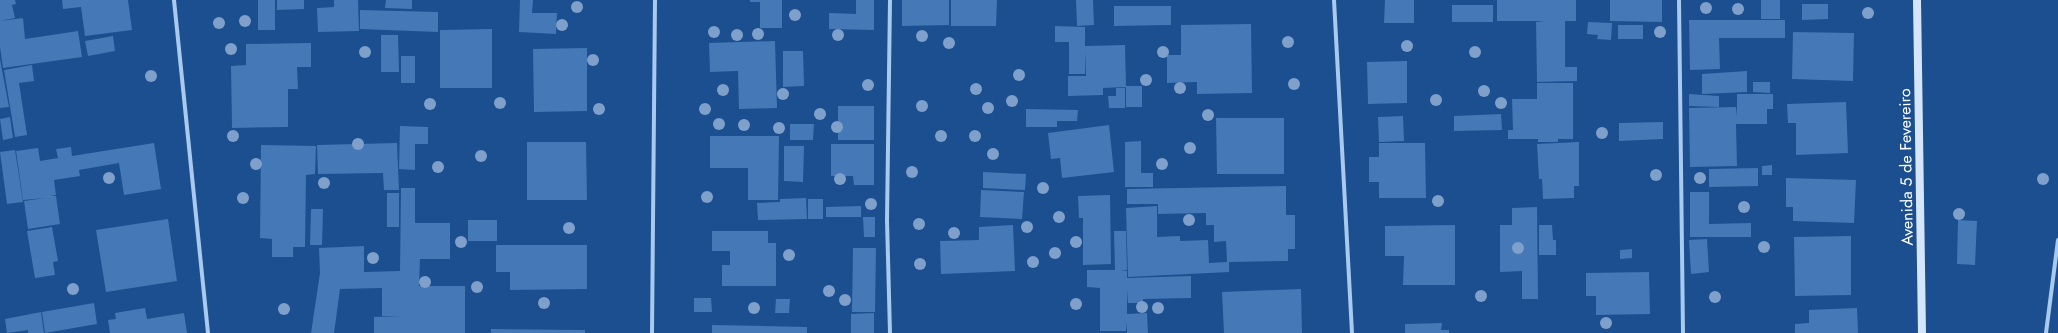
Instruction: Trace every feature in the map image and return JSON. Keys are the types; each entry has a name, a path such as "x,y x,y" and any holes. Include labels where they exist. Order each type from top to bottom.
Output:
{"street":[{"path":"174,0 208,333"},
{"path":"652,333 655,0"},
{"path":"890,0 888,220 890,333"},
{"path":"1334,0 1352,333"},
{"path":"1679,0 1683,333"},
{"name":"Avenida 5 de Fevereiro","path":"1917,0 1922,333"},
{"path":"2046,333 2058,240"}],"building":[{"path":"0,0 15,0 16,4 12,5 15,18 0,21"},
{"path":"62,0 128,0 132,30 85,36 81,7 63,9"},
{"path":"258,0 275,0 275,30 258,30"},
{"path":"277,0 304,0 304,9 277,10"},
{"path":"334,0 358,0 359,31 318,32 317,8 334,7"},
{"path":"386,0 412,0 412,9 385,8"},
{"path":"520,0 533,0 532,13 557,13 556,34 519,32"},
{"path":"750,0 782,0 782,28 760,28 760,2 750,2"},
{"path":"856,0 874,0 874,30 829,29 829,13 856,14"},
{"path":"902,0 949,0 949,25 902,26"},
{"path":"951,0 997,0 996,26 951,26"},
{"path":"1076,0 1093,0 1094,25 1077,26"},
{"path":"1385,0 1414,0 1414,23 1384,23"},
{"path":"1497,0 1576,0 1576,21 1565,21 1565,67 1577,67 1577,81 1537,82 1536,22 1544,21 1497,21"},
{"path":"1610,0 1662,0 1662,22 1610,21"},
{"path":"1761,0 1780,0 1780,19 1761,19"},
{"path":"1802,4 1828,4 1828,19 1802,20"},
{"path":"1452,5 1493,5 1493,22 1452,22"},
{"path":"1114,6 1171,6 1171,25 1114,26"},
{"path":"360,10 438,12 438,32 360,29"},
{"path":"23,18 25,39 78,31 82,57 3,68 0,47 0,21"},
{"path":"1689,20 1785,20 1785,38 1719,38 1720,69 1690,70"},
{"path":"1588,22 1612,23 1611,40 1597,39 1598,35 1587,34"},
{"path":"1251,24 1252,93 1197,94 1197,82 1167,83 1167,55 1181,55 1181,25"},
{"path":"1618,25 1643,25 1643,39 1618,39"},
{"path":"1055,26 1085,27 1085,46 1125,45 1126,87 1103,88 1103,95 1068,96 1068,76 1086,76 1086,52 1085,74 1069,74 1069,42 1055,42"},
{"path":"492,29 492,88 440,88 440,30"},
{"path":"1793,32 1854,33 1853,81 1792,79"},
{"path":"381,35 398,35 399,72 381,72"},
{"path":"113,36 115,51 88,56 85,41"},
{"path":"775,41 777,108 739,109 738,71 710,72 709,43"},
{"path":"311,43 311,67 297,67 298,89 288,89 288,127 232,128 231,66 246,65 246,44"},
{"path":"587,48 587,111 534,112 533,49"},
{"path":"783,51 803,51 804,86 783,87"},
{"path":"401,56 415,56 415,83 401,83"},
{"path":"0,59 9,107 0,108"},
{"path":"1407,61 1407,103 1368,104 1367,62"},
{"path":"32,65 34,81 19,83 27,135 15,137 4,70"},
{"path":"1747,71 1747,92 1702,94 1702,74"},
{"path":"1753,82 1770,82 1770,93 1753,92"},
{"path":"1537,83 1573,83 1573,139 1558,139 1558,142 1538,142 1538,139 1508,139 1508,130 1513,130 1512,99 1537,99"},
{"path":"1126,86 1142,86 1142,107 1126,107"},
{"path":"1116,88 1125,88 1125,108 1109,108 1108,96 1116,96"},
{"path":"1689,94 1719,96 1719,107 1689,106"},
{"path":"1737,94 1773,94 1773,109 1767,109 1767,124 1736,124 1737,166 1690,167 1689,108 1736,107 1737,116"},
{"path":"1846,102 1848,153 1796,155 1796,123 1788,123 1787,104"},
{"path":"838,106 874,106 874,140 838,140"},
{"path":"1026,109 1078,110 1077,121 1057,121 1057,127 1026,127"},
{"path":"1501,114 1502,130 1454,131 1454,116"},
{"path":"1403,116 1404,141 1379,142 1378,117"},
{"path":"10,117 13,138 3,140 0,119"},
{"path":"1216,118 1284,118 1284,174 1217,174"},
{"path":"1663,122 1663,139 1619,141 1619,123"},
{"path":"790,124 814,124 813,140 790,140"},
{"path":"1109,125 1114,172 1062,178 1060,158 1051,159 1048,133"},
{"path":"400,126 428,127 428,144 415,144 415,170 399,169"},
{"path":"710,136 779,136 778,200 748,200 748,168 710,168"},
{"path":"1141,141 1141,173 1153,173 1153,187 1125,187 1125,142"},
{"path":"527,142 586,142 587,200 527,200"},
{"path":"1579,142 1579,186 1574,186 1574,198 1543,199 1542,179 1539,179 1537,144"},
{"path":"154,143 161,189 124,195 119,163 79,170 80,176 54,180 56,195 51,196 56,196 60,224 28,229 24,201 45,198 23,200 16,151 38,148 40,161 58,158 56,149 71,147 72,156"},
{"path":"397,143 399,190 384,190 383,173 318,174 317,145"},
{"path":"1379,143 1425,143 1426,198 1379,198 1379,182 1369,182 1369,157 1379,157"},
{"path":"831,144 874,144 874,185 854,185 853,176 831,176"},
{"path":"261,145 316,146 315,174 306,175 305,247 293,247 293,257 272,257 272,239 260,238"},
{"path":"784,146 804,146 803,182 784,181"},
{"path":"15,150 23,202 7,204 0,152"},
{"path":"1772,165 1772,175 1762,175 1762,166"},
{"path":"1758,168 1758,186 1709,187 1709,169"},
{"path":"983,172 1026,174 1025,190 983,188"},
{"path":"1786,178 1856,180 1854,223 1793,221 1793,207 1786,207"},
{"path":"1286,186 1286,215 1295,215 1295,249 1288,249 1288,261 1229,262 1229,272 1128,277 1126,208 1157,206 1157,237 1180,236 1180,241 1208,240 1209,263 1227,262 1226,241 1214,242 1214,225 1206,225 1206,213 1158,214 1158,204 1127,204 1127,189"},
{"path":"401,188 415,188 415,223 450,223 450,259 420,259 419,286 465,286 465,333 374,333 374,317 400,316 382,316 382,288 340,289 334,333 311,333 320,273 319,248 364,246 364,272 400,271"},
{"path":"981,190 1024,192 1022,219 980,217"},
{"path":"1690,192 1709,192 1709,224 1751,223 1751,237 1690,237"},
{"path":"387,193 399,193 399,227 387,227"},
{"path":"1110,195 1111,264 1083,265 1083,218 1079,218 1078,196"},
{"path":"806,198 807,219 758,220 757,203 780,202 780,199"},
{"path":"808,199 823,199 823,219 808,219"},
{"path":"861,206 861,217 826,217 826,207"},
{"path":"1537,207 1538,299 1522,299 1522,271 1500,272 1500,225 1512,225 1512,208"},
{"path":"311,209 323,209 322,245 310,245"},
{"path":"863,217 875,217 875,237 864,237"},
{"path":"168,219 177,281 106,292 96,230"},
{"path":"468,220 497,220 497,241 468,241"},
{"path":"1958,220 1977,221 1975,265 1957,264"},
{"path":"1013,225 1015,271 941,274 940,241 979,240 979,227"},
{"path":"1455,225 1455,285 1403,285 1404,256 1385,256 1385,226"},
{"path":"1539,225 1552,225 1553,240 1556,240 1556,255 1539,255"},
{"path":"52,227 58,261 53,262 55,275 35,278 27,231"},
{"path":"712,231 768,231 768,243 776,243 776,286 722,286 722,265 730,265 730,251 712,251"},
{"path":"1114,231 1126,231 1127,270 1121,271 1127,271 1127,278 1191,276 1191,298 1143,299 1143,303 1128,303 1127,290 1127,314 1147,313 1148,333 1127,333 1127,322 1126,331 1100,331 1100,288 1087,287 1087,270 1115,270"},
{"path":"1851,236 1851,295 1795,296 1794,237"},
{"path":"1707,239 1709,272 1691,274 1689,240"},
{"path":"496,245 587,245 587,289 510,290 510,272 496,272"},
{"path":"853,248 876,248 875,312 852,312"},
{"path":"1632,249 1632,258 1620,259 1620,250"},
{"path":"1649,272 1650,314 1596,315 1596,296 1586,296 1586,273"},
{"path":"1301,289 1302,333 1224,333 1222,292"},
{"path":"694,298 711,298 712,312 694,312"},
{"path":"776,299 790,299 789,313 775,313"},
{"path":"94,303 97,324 45,333 42,312"},
{"path":"145,308 147,319 184,313 187,333 110,333 108,320 116,319 115,313"},
{"path":"1857,308 1858,333 1795,333 1795,324 1809,323 1809,310"},
{"path":"41,312 44,333 28,333 28,330 7,333 5,319"},
{"path":"874,313 874,333 851,333 851,314"},
{"path":"1442,323 1441,330 1449,330 1449,333 1405,333 1405,324"},
{"path":"712,325 807,327 807,333 712,333"},
{"path":"491,329 585,330 585,333 491,333"}]}
